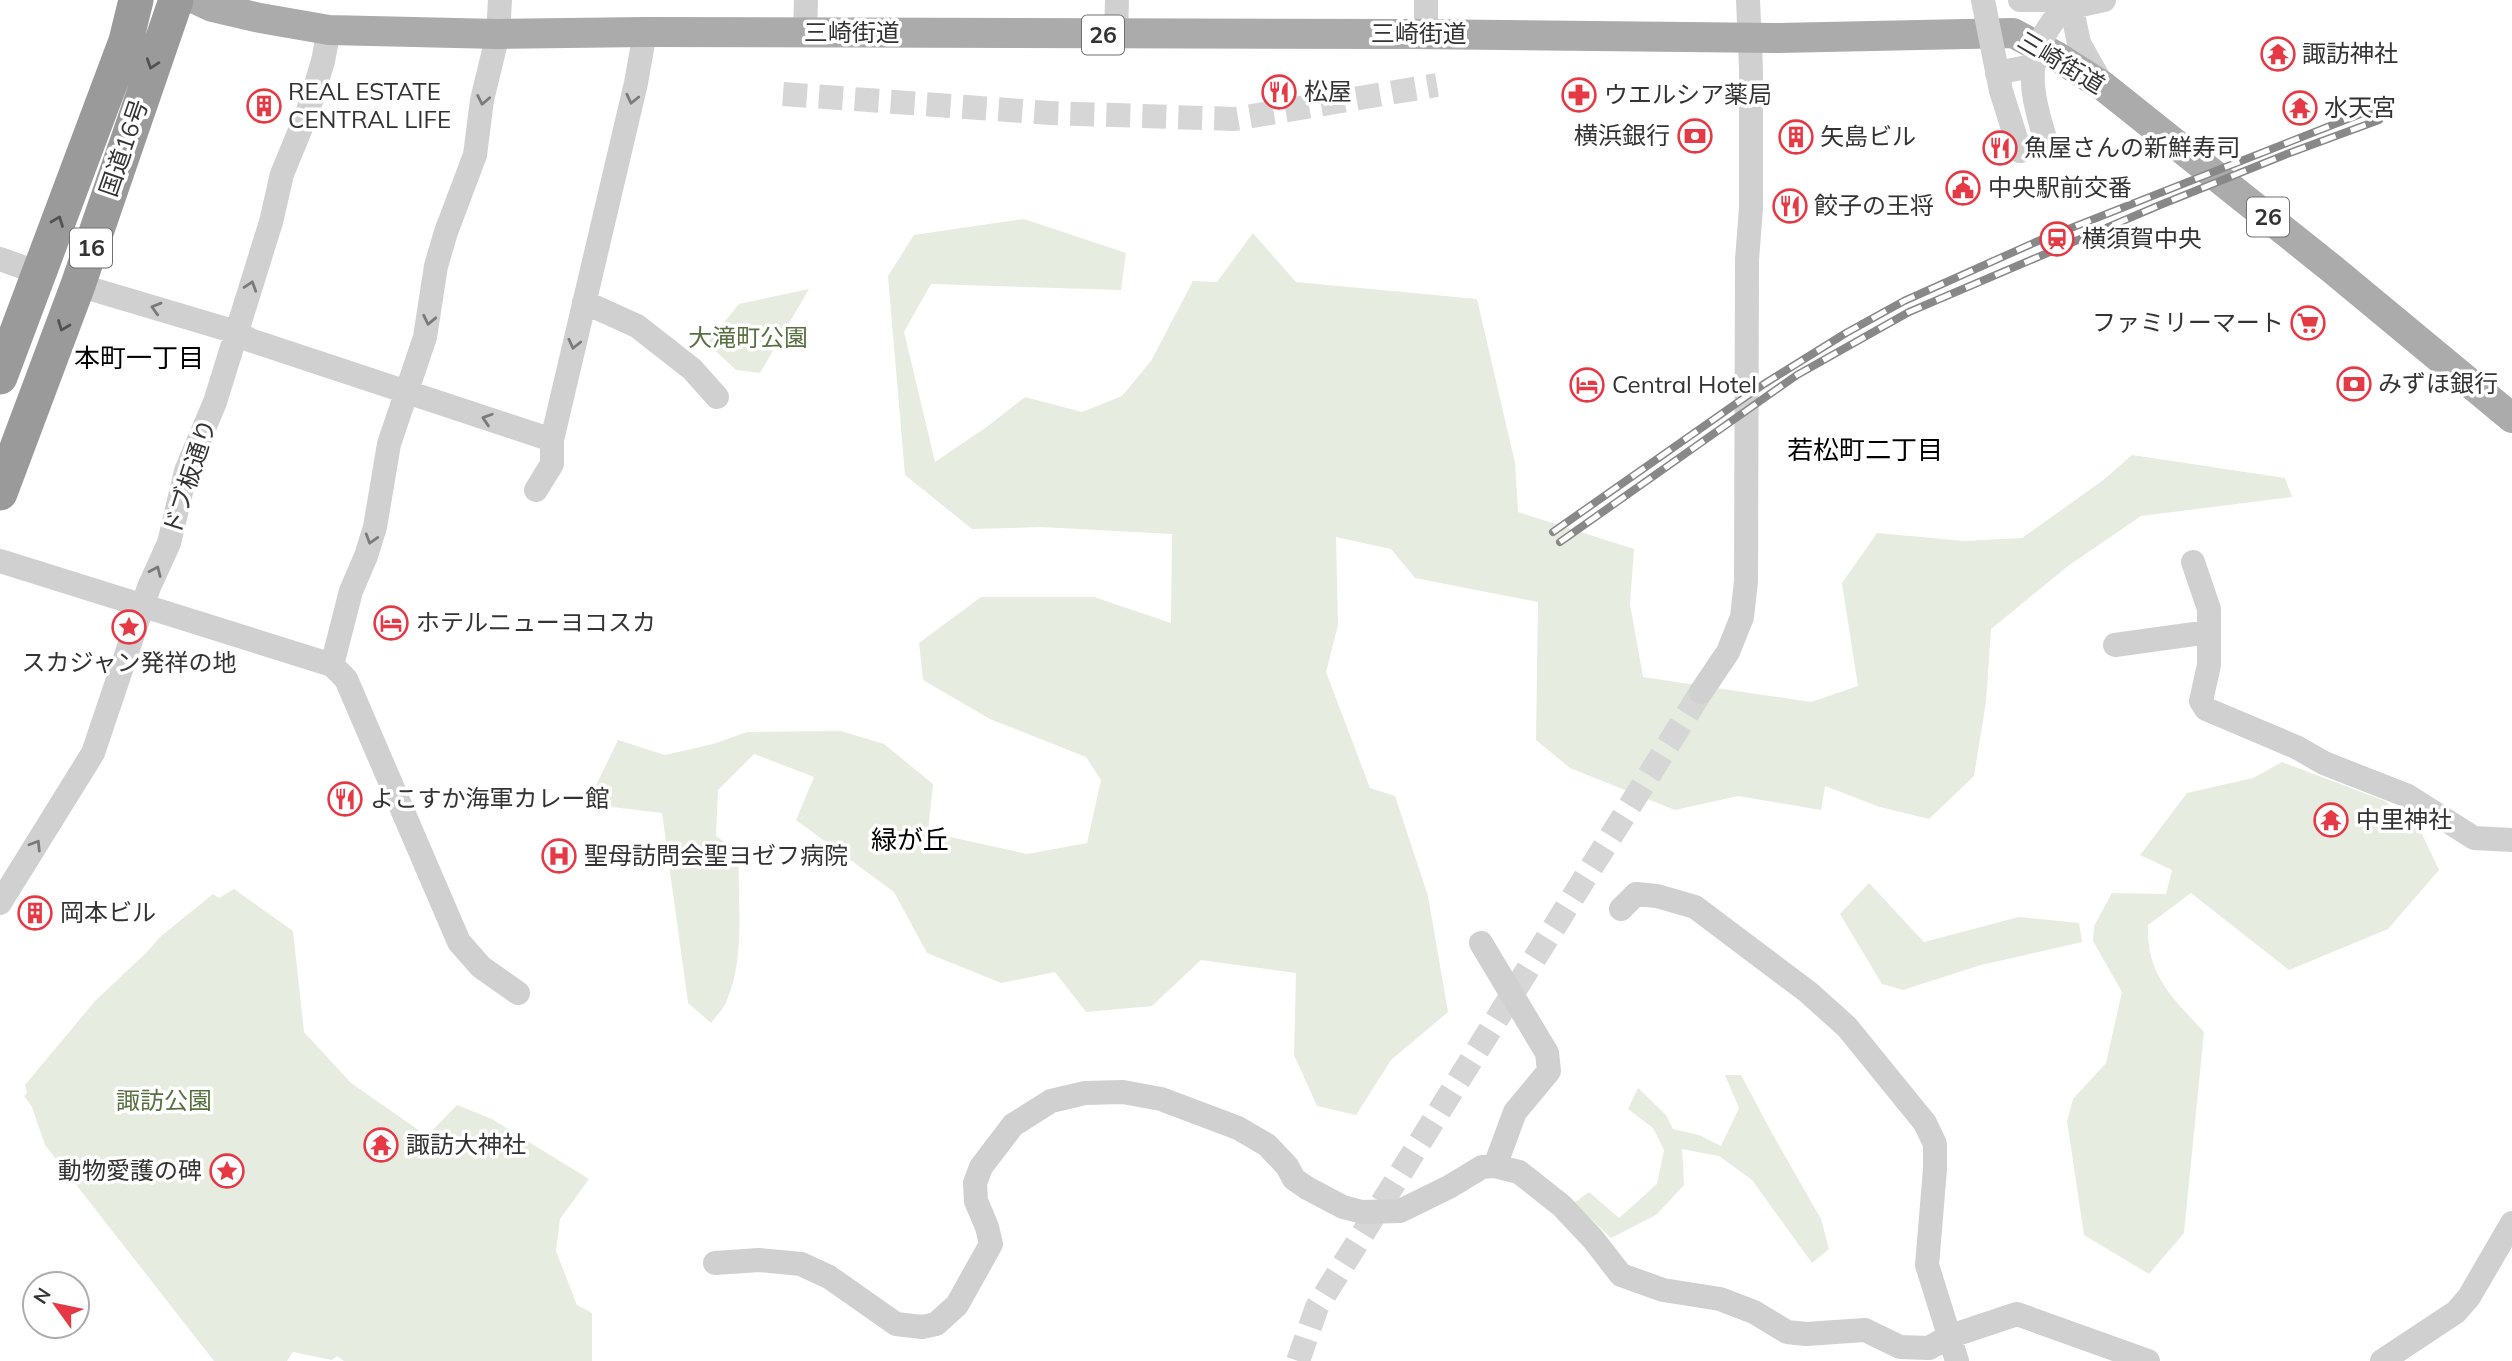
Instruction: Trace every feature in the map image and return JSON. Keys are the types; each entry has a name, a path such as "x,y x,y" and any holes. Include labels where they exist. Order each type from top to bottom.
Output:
{"highway":[{"name":"国道16号","path":"0,377 126,41 136,0"},
{"name":"国道16号","path":"0,493 78,285 176,0"}],"main road":[{"name":"三崎街道","path":"197,0 260,18 329,30 498,34 645,32 1750,37 2013,33 2103,86 2331,268 2512,418"}],"street":[{"path":"332,665 351,591 375,527 389,444 425,337 436,266 475,155 482,100 498,34 500,0"},
{"path":"805,33 806,0"},
{"path":"1116,35 1117,0"},
{"path":"1426,0 1426,34"},
{"path":"1701,692 1728,652 1742,617 1746,581 1747,260 1751,194 1748,0"},
{"path":"1983,0 2001,91 2020,151"},
{"path":"2013,33 2021,0 2104,0"},
{"path":"2045,138 2035,107 2031,83 2032,66 2041,42 2066,2"},
{"path":"2066,2 2079,43 2103,86"},
{"name":"ドブ板通り","path":"0,903 93,753 142,607 169,543 186,471 215,402 271,222 282,174 308,111 329,30"},
{"path":"536,490 552,464 552,440 636,83 645,32"},
{"path":"1997,73 2032,66"},
{"path":"0,259 39,273"},
{"path":"78,285 236,332 250,340 552,440"},
{"path":"583,302 637,327 692,369 717,397"},
{"path":"0,562 332,665 346,679 459,942 481,967 518,993"},
{"path":"2193,562 2209,609 2209,665 2201,701 2206,709 2296,747 2324,763 2408,796 2474,838 2512,840"},
{"path":"2115,645 2209,632"},
{"path":"1621,909 1636,894 1657,896 1695,907 1808,992 1847,1027 1917,1114 1935,1144 1936,1169 1927,1265 1957,1361"},
{"path":"1481,943 1547,1053 1549,1071 1515,1112 1495,1166"},
{"path":"715,1263 759,1259 801,1264 829,1277 896,1324 922,1327 936,1324 957,1305 991,1244 976,1202 975,1183 981,1167 1013,1125 1051,1101 1085,1093 1123,1092 1161,1099 1238,1128 1267,1145 1287,1166 1294,1179 1307,1188 1343,1207 1362,1212 1400,1211 1482,1167 1495,1166 1519,1172 1562,1206 1593,1239 1621,1275 1663,1290 1720,1299 1754,1312 1787,1332 1806,1334 1865,1331 1900,1347 1929,1348 1948,1337 2017,1314 2148,1361"},
{"path":"2382,1361 2456,1312 2469,1297 2512,1223"}],"green space":[{"path":"1024,219 1126,253 1121,290 931,284 904,332 935,462 1025,397 1082,412 1122,396 1151,361 1193,281 1217,282 1253,233 1296,282 1477,299 1515,463 1518,512 1634,549 1630,604 1643,677 1811,702 1858,686 1842,583 1877,533 1965,541 2022,538 2102,481 2132,455 2285,478 2292,497 2141,516 2068,566 1991,629 1986,702 1974,776 1929,819 1880,807 1825,786 1821,810 1738,796 1675,810 1570,768 1536,740 1538,602 1415,578 1391,549 1336,537 1338,625 1326,672 1370,788 1395,796 1428,896 1448,1012 1391,1060 1356,1115 1317,1106 1294,1055 1296,973 1201,960 1152,1006 1086,1012 1055,972 1001,983 927,953 894,892 796,820 814,777 754,754 718,790 716,836 739,853 739,946 737,965 726,1003 711,1023 688,1003 662,813 587,804 618,740 665,755 713,744 747,732 841,731 884,744 933,784 928,832 1027,854 1087,843 1101,780 1086,757 990,719 923,680 919,643 981,597 1094,597 1171,623 1172,534 1041,527 972,529 905,475 888,276 914,235"},
{"name":"大滝町公園","path":"809,289 760,373 736,370 707,343 739,304"},
{"path":"2282,762 2385,801 2422,834 2439,870 2388,929 2289,970 2191,893 2148,925 2149,943 2157,972 2172,996 2204,1032 2184,1233 2149,1274 2084,1235 2067,1121 2073,1099 2106,1063 2122,992 2093,941 2094,926 2112,893 2166,894 2172,870 2140,855 2187,793 2253,778"},
{"path":"1869,883 1924,942 2019,917 2079,923 2082,942 1981,965 1903,990 1882,984 1840,914"},
{"name":"諏訪公園","path":"234,889 293,931 304,1032 351,1083 427,1136 457,1105 492,1119 589,1179 560,1219 556,1251 577,1305 592,1313 592,1361 344,1361 337,1356 332,1360 293,1352 287,1361 214,1361 45,1145 32,1107 24,1096 27,1093 25,1085 95,1001 160,937 213,894 219,898"},
{"path":"1725,1075 1741,1075 1821,1219 1829,1249 1812,1263 1752,1180 1719,1156 1682,1149 1684,1185 1656,1215 1611,1238 1574,1203 1589,1192 1619,1218 1657,1184 1664,1150 1653,1128 1628,1109 1638,1088 1666,1115 1673,1129 1699,1135 1721,1146 1739,1108"}],"tunnel":[{"path":"783,94 1050,113 1234,119 1437,85"},
{"path":"1298,1361 1317,1307 1701,692"}],"railway":[{"path":"1553,532 1764,384 1904,301 2038,241 2373,109"},
{"path":"1560,542 1797,375 1909,312 2160,205 2379,120"}],"place":[{"name":"諏訪神社","path":"2278,54"},
{"name":"松屋","path":"1279,92"},
{"name":"ウエルシア薬局","path":"1579,95"},
{"name":"REAL ESTATE CENTRAL LIFE","path":"264,106"},
{"name":"水天宮","path":"2300,108"},
{"name":"横浜銀行","path":"1695,136"},
{"name":"矢島ビル","path":"1796,137"},
{"name":"魚屋さんの新鮮寿司","path":"2000,148"},
{"name":"中央駅前交番","path":"1963,188"},
{"name":"餃子の王将","path":"1790,206"},
{"name":"横須賀中央","path":"2057,239"},
{"name":"ファミリーマート","path":"2308,323"},
{"name":"みずほ銀行","path":"2354,384"},
{"name":"Central Hotel","path":"1587,385"},
{"name":"ホテルニューヨコスカ","path":"391,623"},
{"name":"スカジャン発祥の地","path":"129,627"},
{"name":"よこすか海軍カレー館","path":"345,799"},
{"name":"中里神社","path":"2331,820"},
{"name":"聖母訪問会聖ヨゼフ病院","path":"559,856"},
{"name":"岡本ビル","path":"35,913"},
{"name":"諏訪大神社","path":"381,1145"},
{"name":"動物愛護の碑","path":"227,1171"}],"district":[{"name":"本町一丁目","path":"139,358"},
{"name":"若松町二丁目","path":"1865,450"},
{"name":"緑が丘","path":"910,840"}]}
